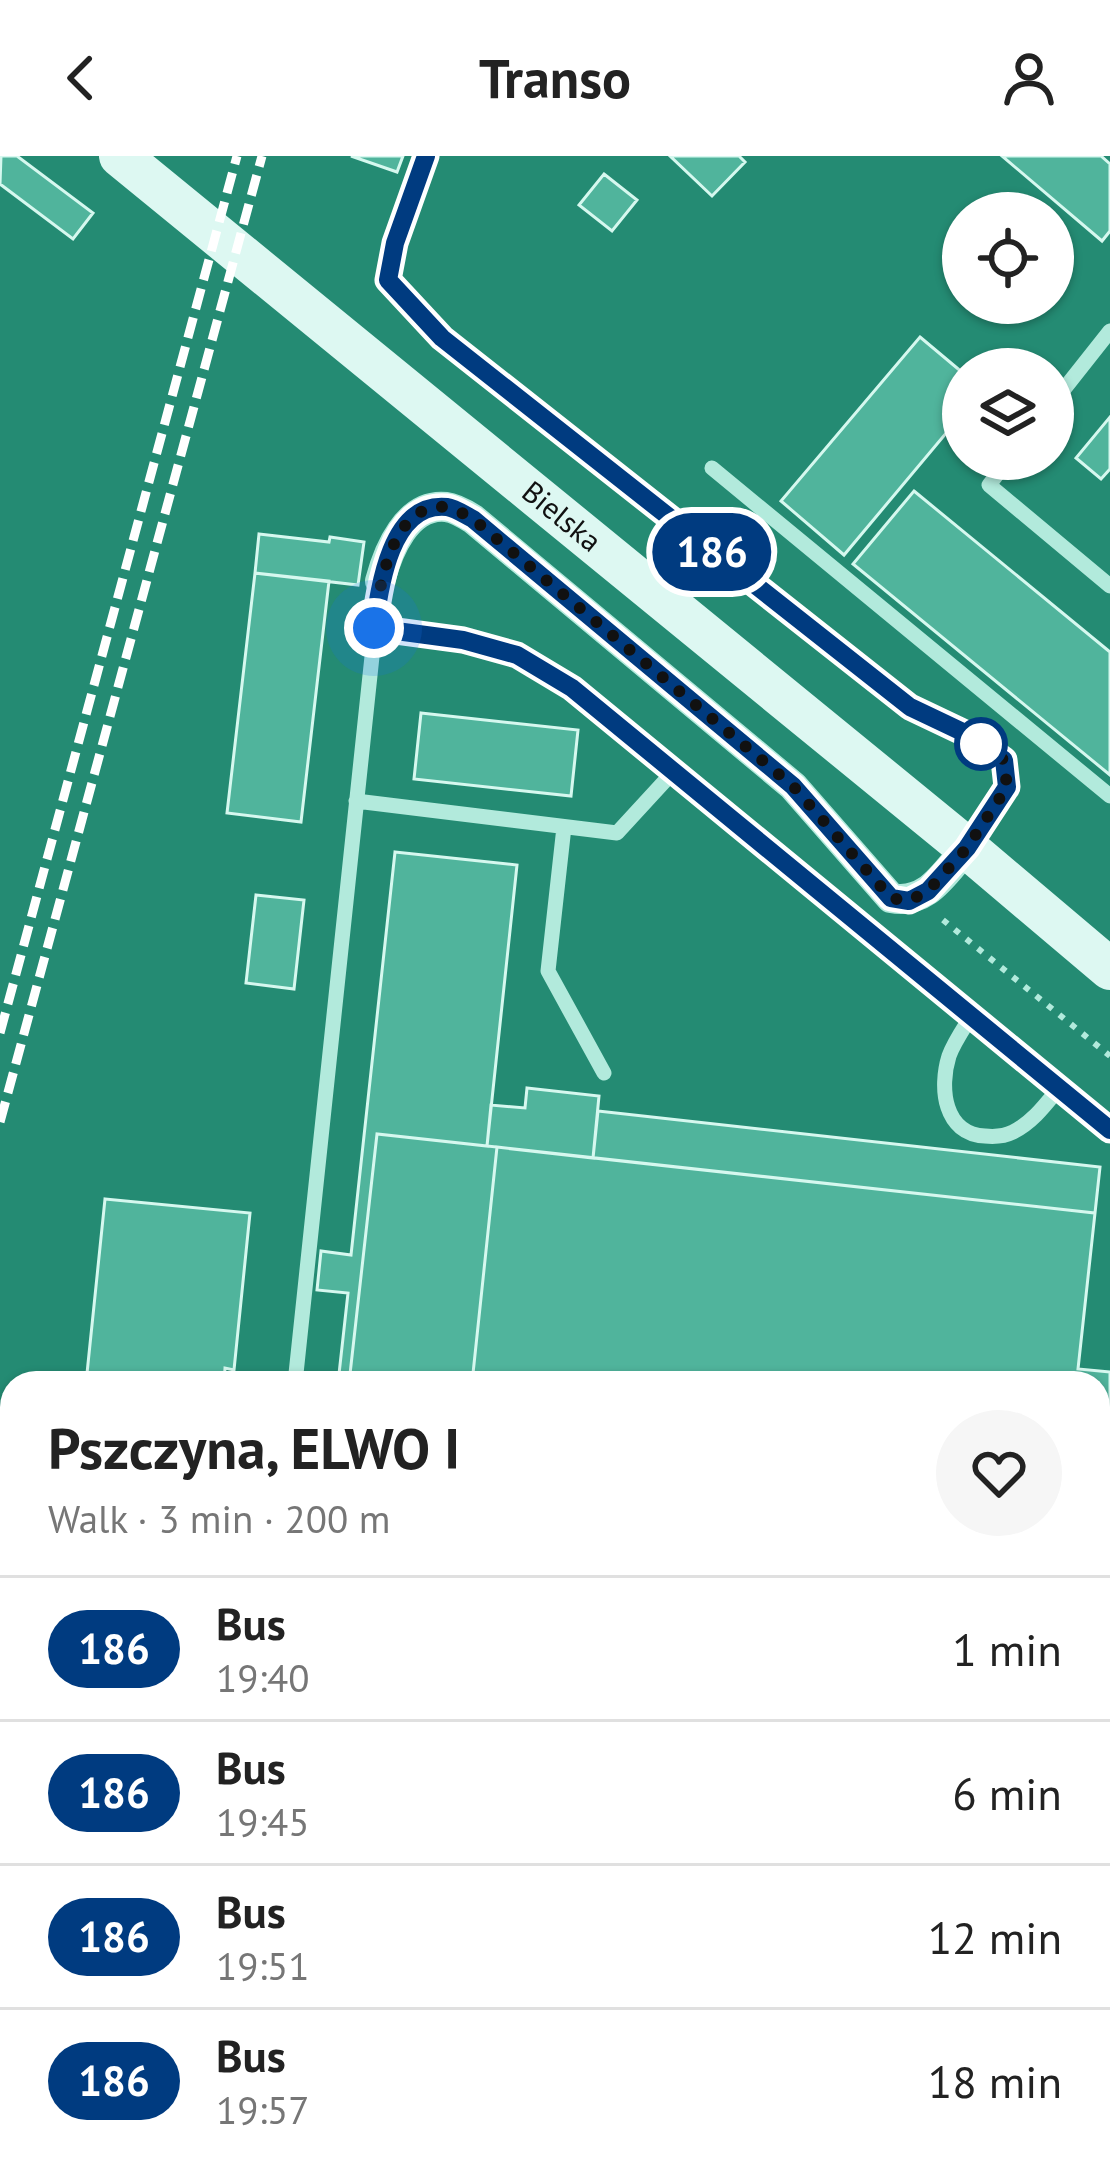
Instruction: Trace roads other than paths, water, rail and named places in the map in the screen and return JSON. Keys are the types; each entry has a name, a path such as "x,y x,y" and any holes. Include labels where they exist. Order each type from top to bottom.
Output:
{"main road":[{"name":"Bielska","path":"120,156 1110,969"}],"street":[{"path":"380,581 388,552 406,525 427,509 449,506 473,519 793,786 891,898 909,901 922,895 967,848"}],"lane":[{"path":"426,156 395,243 388,280 442,338 891,693 971,736 1004,760 1007,787 967,848"},
{"path":"1074,377 1110,331"},
{"path":"712,468 1110,796"},
{"path":"993,480 989,485 1110,586"},
{"path":"296,1371 380,581"},
{"path":"374,628 463,640 517,655 572,688 1110,1130"},
{"path":"356,801 617,833 674,771"},
{"path":"564,827 548,971 604,1073"},
{"path":"972,1015 950,1053 944,1081 946,1107 958,1127 980,1136 1008,1136 1032,1121 1060,1087"}],"railway":[{"path":"0,1033 237,156"},
{"path":"0,1122 262,156"}]}
